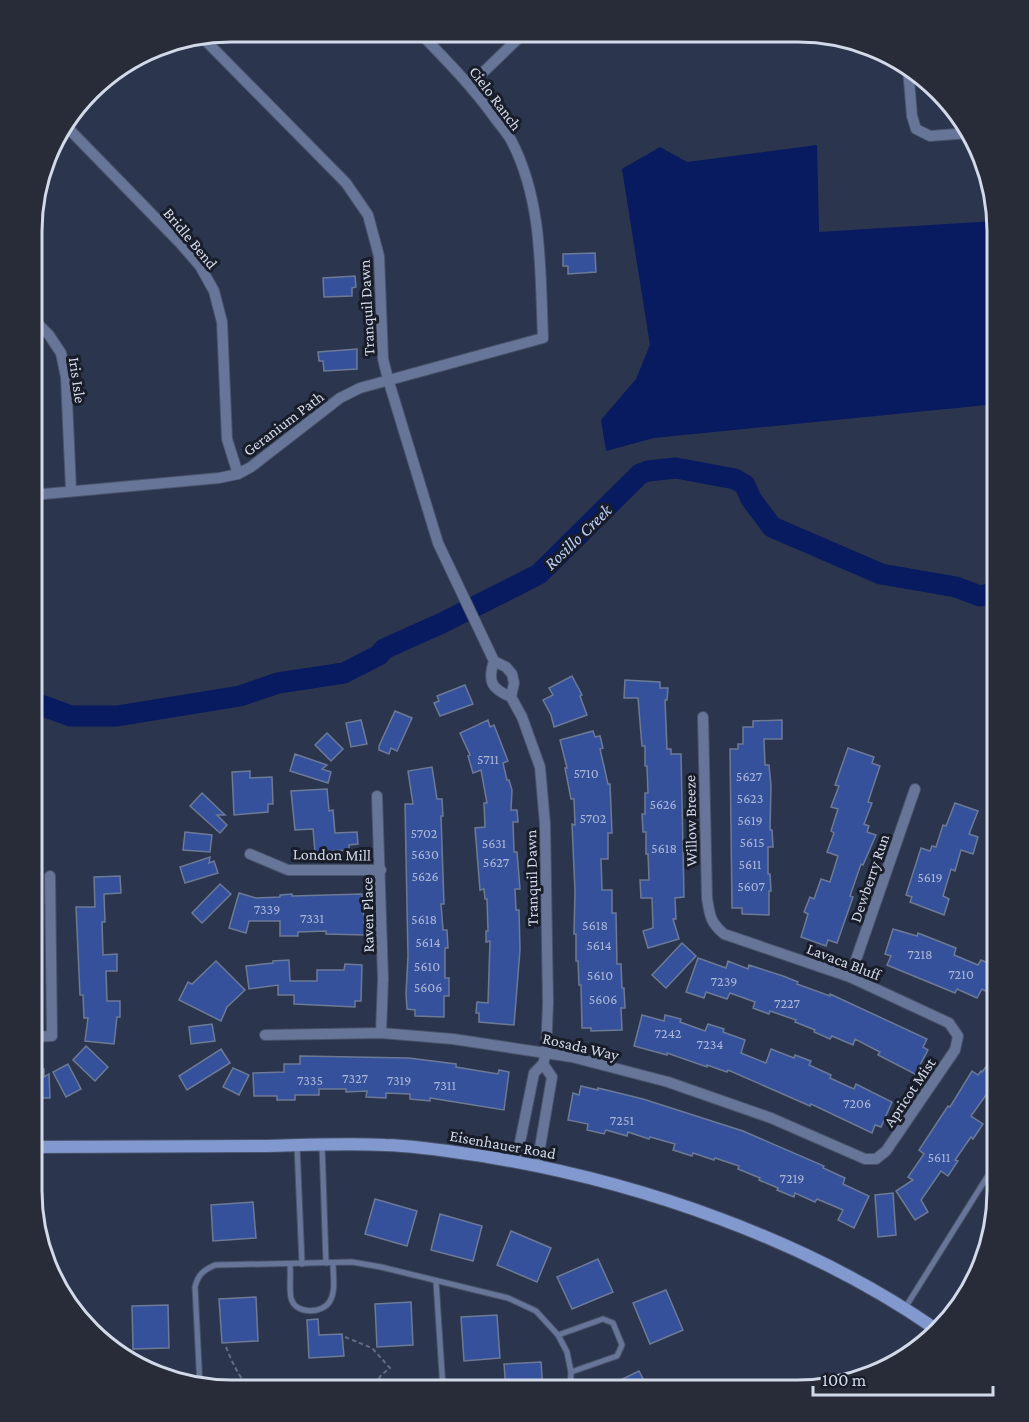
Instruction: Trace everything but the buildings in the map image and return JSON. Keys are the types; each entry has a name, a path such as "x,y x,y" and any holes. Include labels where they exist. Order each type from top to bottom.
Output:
{"main road":[{"name":"Eisenhauer Road","path":"42,1147 386,1145 456,1152 537,1165 624,1187 736,1225 814,1258 905,1308 930,1326"}],"street":[{"name":"Cielo Ranch","path":"429,42 470,85 510,139 522,166 530,193 539,244 543,338"},
{"path":"470,85 515,42"},
{"name":"Tranquil Dawn","path":"209,44 346,183 368,215 379,256 383,359 388,380 443,555 494,662 490,675 492,684 499,691 512,697"},
{"path":"909,78 912,116 916,129 930,136 960,134"},
{"name":"Bridle Bend","path":"71,131 180,243 200,266 214,291 222,322 227,439 238,474"},
{"name":"Iris Isle","path":"42,328 61,354 66,377 71,490"},
{"name":"Geranium Path","path":"42,494 219,478 238,474 251,467 340,398 360,388 543,338"},
{"name":"Tranquil Dawn","path":"494,662 506,667 512,674 514,683 512,697 522,717 540,767 545,836 548,1003 545,1058 552,1077 537,1165"},
{"name":"Willow Breeze","path":"703,717 707,898 714,924"},
{"name":"Dewberry Run","path":"850,977 915,789"},
{"name":"Raven Place","path":"377,796 383,979 381,1033"},
{"name":"London Mill","path":"250,854 288,870 381,870"},
{"path":"42,1036 52,1036 50,876"},
{"name":"Lavaca Bluff","path":"714,924 724,934 850,977 949,1023 958,1036"},
{"name":"Rosada Way","path":"265,1035 381,1033 453,1039 545,1058 573,1057 668,1082 771,1118 865,1159 876,1159"},
{"name":"Apricot Mist","path":"876,1159 886,1151 955,1050 958,1036"},
{"name":"Tranquil Dawn","path":"516,1162 534,1073 545,1058"}],"lane":[{"path":"297,1145 302,1264"},
{"path":"322,1145 326,1263"},
{"path":"905,1308 987,1177"},
{"path":"290,1265 292,1300 298,1308 311,1311 323,1309 330,1302 333,1294 333,1263"},
{"path":"199,1377 195,1287 197,1277 205,1270 215,1265 352,1263 381,1267 508,1298 536,1311 558,1335 567,1352 571,1380"},
{"path":"436,1281 442,1380"},
{"path":"558,1335 603,1320 613,1323 622,1345 617,1356 571,1372"}],"path":[{"path":"345,1337 372,1348 390,1368 378,1380"},
{"path":"226,1347 243,1380"}],"shaded area":[{"path":"817,145 819,232 987,222 987,405 654,438 606,451 601,420 636,379 650,345 622,169 660,147 687,162"}],"waterway":[{"name":"Rosillo Creek","path":"42,706 71,716 117,716 240,696 278,683 344,673 379,655 384,649 442,623 539,574 640,474 648,471 676,468 735,479 745,485 751,499 772,527 881,574 956,587 980,596 987,594"}]}
